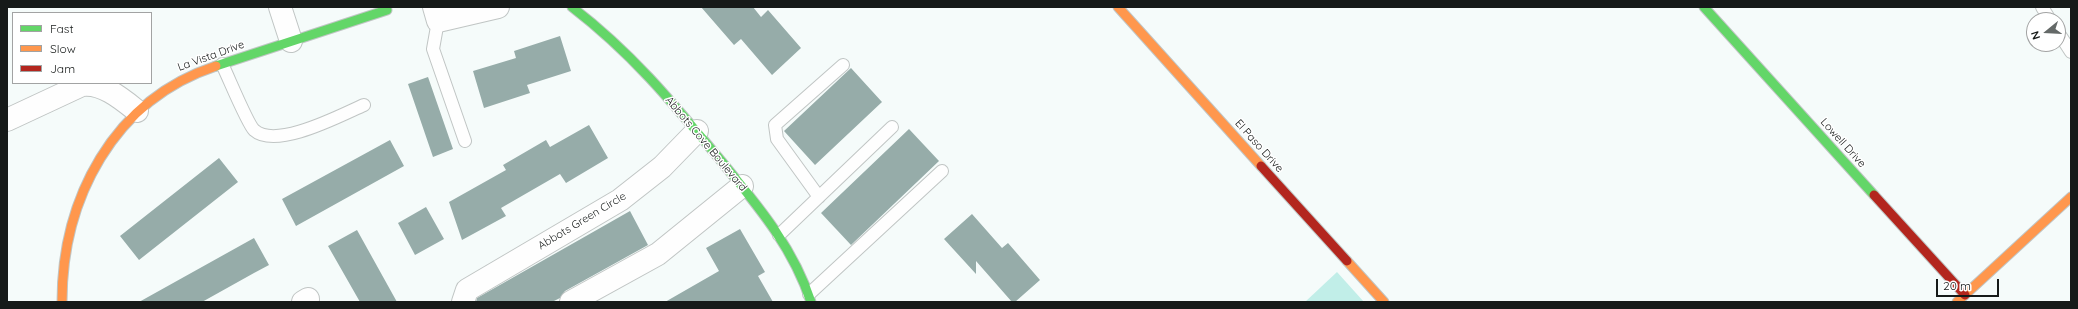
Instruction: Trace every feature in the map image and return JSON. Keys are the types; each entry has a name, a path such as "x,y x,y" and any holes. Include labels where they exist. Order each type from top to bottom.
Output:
{"street":[{"path":"280,7 291,41"},
{"path":"436,14 498,7"},
{"name":"Abbots Cove Boulevard","path":"572,7 611,38 696,131 772,222 810,298"},
{"name":"El Paso Drive","path":"1118,7 1384,302"},
{"name":"Lowell Drive","path":"1704,7 1965,294"},
{"name":"La Vista Drive","path":"62,302 65,251 71,222 82,194 110,144 137,111 153,97 174,84 222,64 387,10"},
{"path":"7,120 82,85 89,84 98,85 137,111"},
{"name":"Abbots Green Circle","path":"463,302 467,290 620,200 662,167 696,131"},
{"path":"571,302 658,254 742,186"},
{"path":"1957,302 2071,197"}],"lane":[{"path":"436,14 433,49 465,141"},
{"path":"222,64 254,130 266,136 296,134 364,105"},
{"path":"819,197 777,139 775,125 843,65"},
{"path":"779,234 892,127"},
{"path":"810,298 942,171"}],"shaded area":[{"path":"1337,272 1364,302 1305,302"}],"building":[{"path":"701,7 753,7 761,17 768,10 801,48 772,75 741,39 734,45"},
{"path":"560,36 571,71 527,85 530,93 484,108 473,71 516,58 514,51"},
{"path":"851,68 882,102 815,165 784,131"},
{"path":"428,77 453,149 433,157 408,84"},
{"path":"589,125 608,158 566,183 560,174 501,208 506,216 462,240 449,202 506,170 503,165 546,140 550,147"},
{"path":"909,129 939,161 851,245 821,213"},
{"path":"390,140 404,166 296,226 282,199"},
{"path":"219,158 238,182 139,260 120,236"},
{"path":"426,207 444,239 415,255 398,223"},
{"path":"630,211 648,245 565,291 560,298 552,302 476,302 477,298"},
{"path":"972,214 1002,248 1008,243 1040,280 1015,302 1012,302 976,261 976,274 944,239"},
{"path":"740,229 765,272 758,276 773,302 665,302 719,271 706,248"},
{"path":"357,230 397,302 360,302 328,246"},
{"path":"254,238 269,265 202,302 139,302"}],"traffic: fast":[{"path":"572,7 614,43 652,80 735,178 761,211 784,245 795,263 811,302"},
{"path":"1704,7 1874,195"},
{"path":"216,66 387,10"}],"traffic: slow":[{"path":"1118,7 1261,166"},
{"path":"62,302 64,264 72,226 84,191 100,158 122,128 148,103 180,82 216,66"},
{"path":"1957,302 2071,197"},
{"path":"1347,261 1384,302"}],"traffic: jam":[{"path":"1261,166 1347,261"},
{"path":"1874,195 1965,295"}]}
